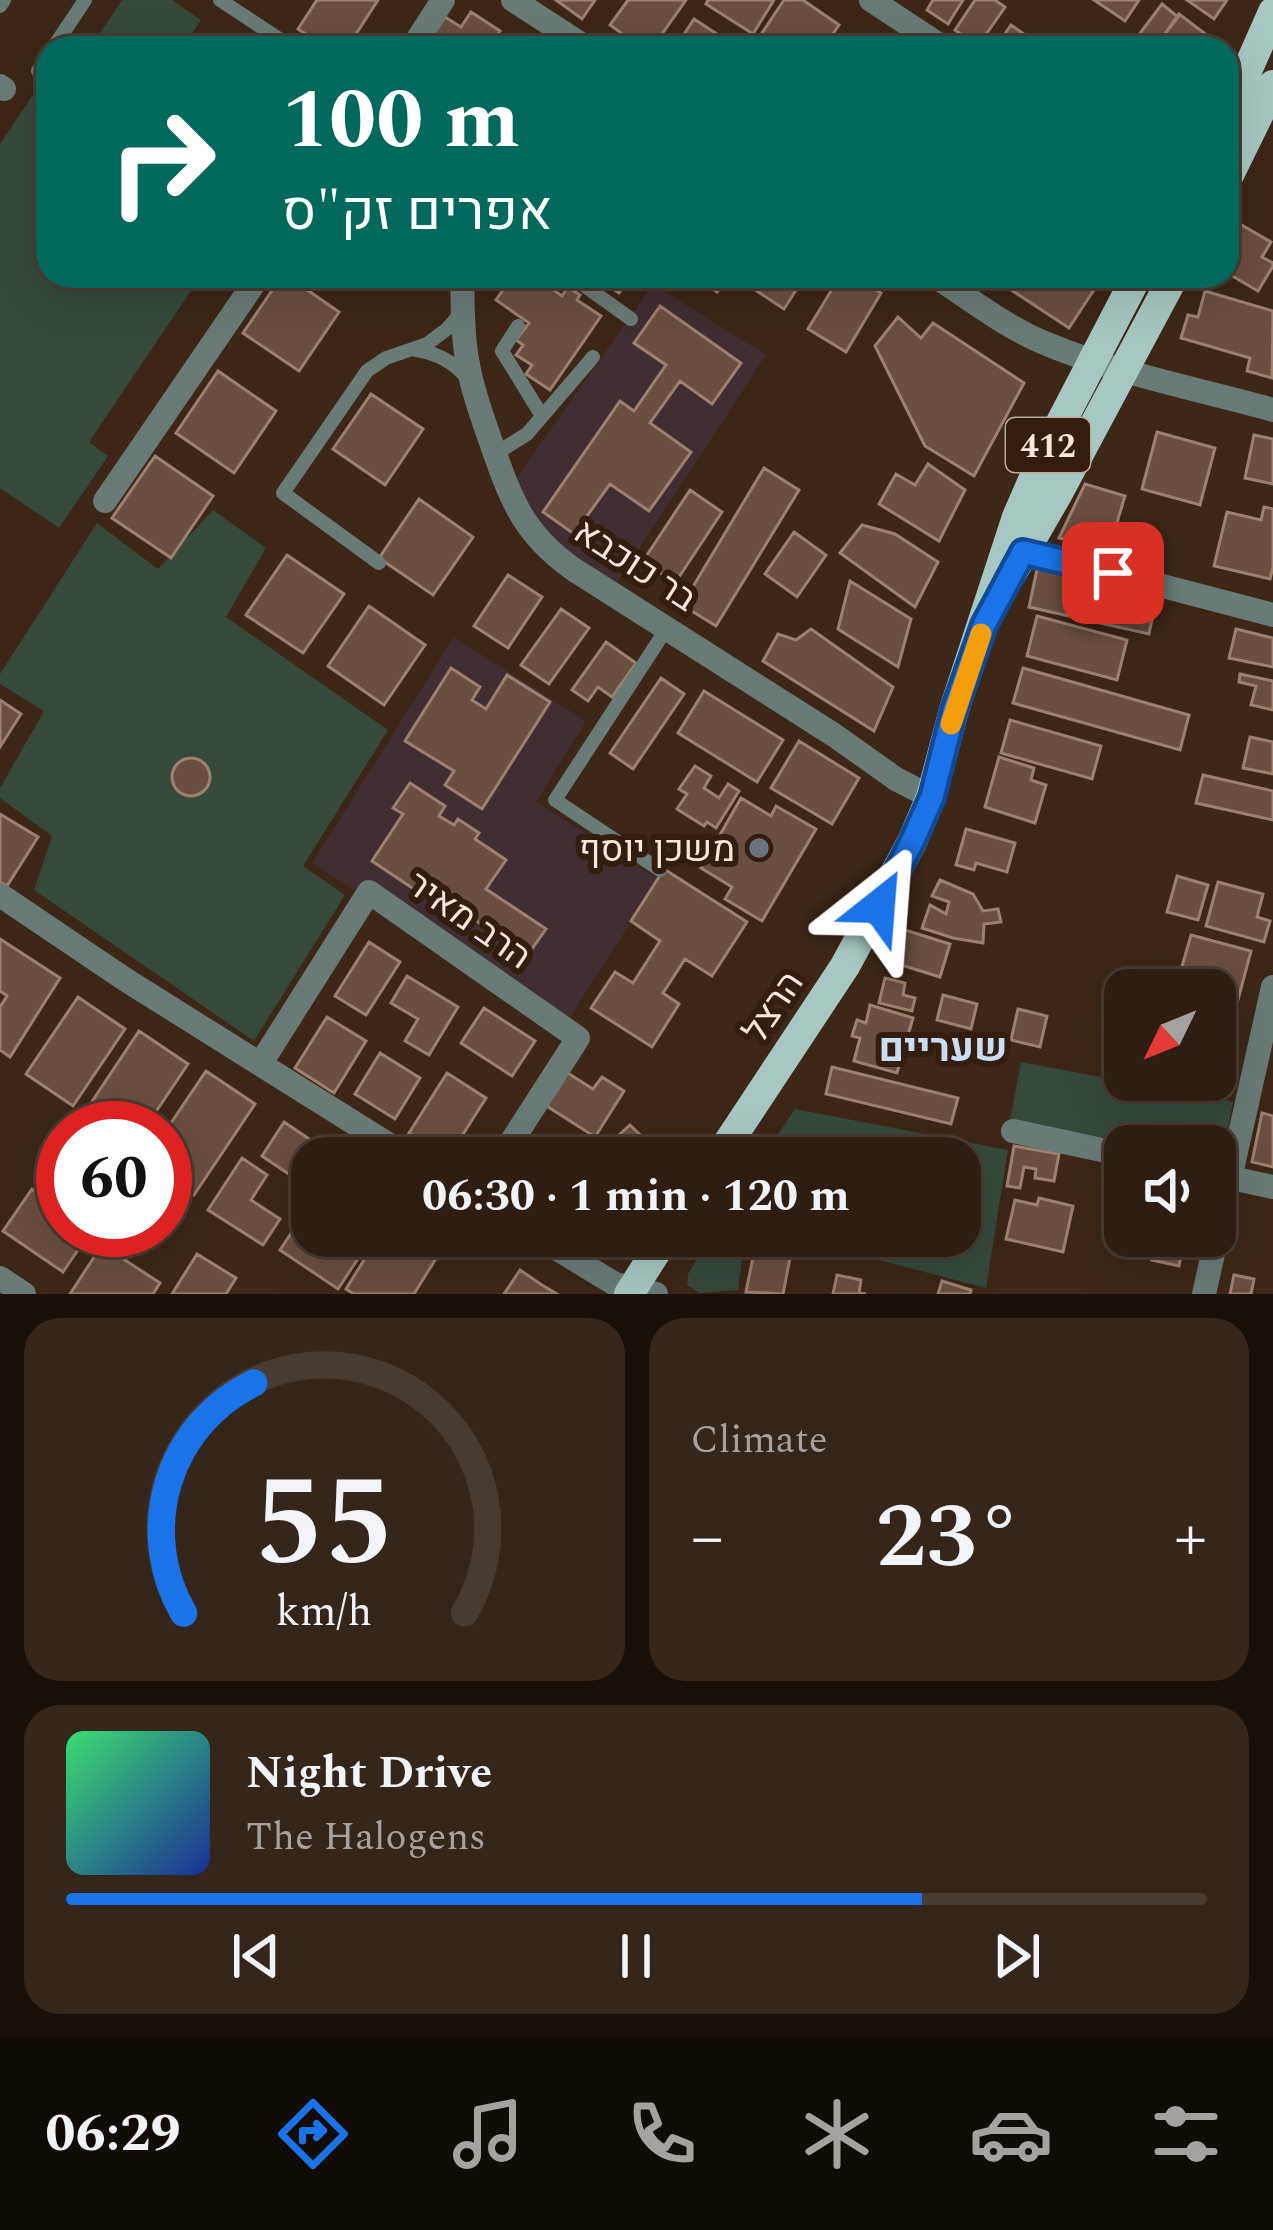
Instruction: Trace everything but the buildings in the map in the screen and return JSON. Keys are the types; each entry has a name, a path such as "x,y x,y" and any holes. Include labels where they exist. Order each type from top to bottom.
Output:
{"main road":[{"path":"1239,89 1273,12"},
{"path":"1239,154 1273,85"},
{"name":"הרצל","path":"732,1137 845,966 912,842 932,797 954,710 1017,517 1042,457 1130,288"},
{"name":"הרצל","path":"984,625 1168,288"},
{"path":"639,1292 656,1257"}],"street":[{"path":"420,36 443,0"},
{"path":"513,0 568,36"},
{"path":"871,0 926,36"},
{"path":"104,501 251,288"},
{"name":"בר כוכבא","path":"462,288 464,339 473,388 517,510 540,543 572,569 896,779 932,797"},
{"path":"953,288 1013,327 1090,361 1273,410"},
{"path":"1023,552 1273,615"},
{"name":"הרב מאיר","path":"261,1063 369,892 578,1038 514,1137"},
{"path":"0,896 377,1137"},
{"path":"1236,1125 1273,987"},
{"path":"1013,1130 1104,1150"},
{"path":"1236,1179 1273,1187"},
{"path":"571,1257 639,1292"},
{"path":"1204,1294 1210,1257"},
{"path":"0,1278 24,1294"}],"lane":[{"path":"61,36 85,0"},
{"path":"220,0 274,36"},
{"path":"588,288 631,319"},
{"path":"379,563 284,493 367,371 391,356 416,350 447,329 463,307"},
{"path":"518,326 502,350 542,416"},
{"path":"416,350 448,360 473,388"},
{"path":"495,454 527,434 593,357"},
{"path":"660,870 555,800 667,628"}],"shaded area":[{"path":"650,288 659,288 766,355 613,589 549,546 515,480"},
{"path":"454,637 586,721 536,802 658,879 566,1024 312,863"}],"green space":[{"path":"122,0 172,0 201,20 190,36 98,36"},
{"path":"36,90 36,288 193,288 89,442 108,456 59,528 0,488 0,144"},
{"path":"213,510 266,548 226,617 388,730 303,866 345,895 254,1041 34,890 52,836 0,798 0,788 44,711 0,684 0,674 97,523 158,569"},
{"path":"1021,1062 1104,1078 1104,1101 1233,1102 1229,1125 1104,1125 1104,1139 1010,1121"},
{"path":"795,1109 940,1137 776,1137"},
{"path":"981,1145 1008,1150 986,1288 867,1257 981,1257"},
{"path":"698,1257 742,1257 738,1290 700,1293 687,1285"}],"slow traffic":[{"path":"951,724 981,634"}],"place":[{"name":"משכן יוסף","path":"759,848"}],"district":[{"name":"שעריים","path":"943,1047"}],"route":[{"path":"879,906 932,797 954,710 984,625 1023,552 1113,573"}]}
